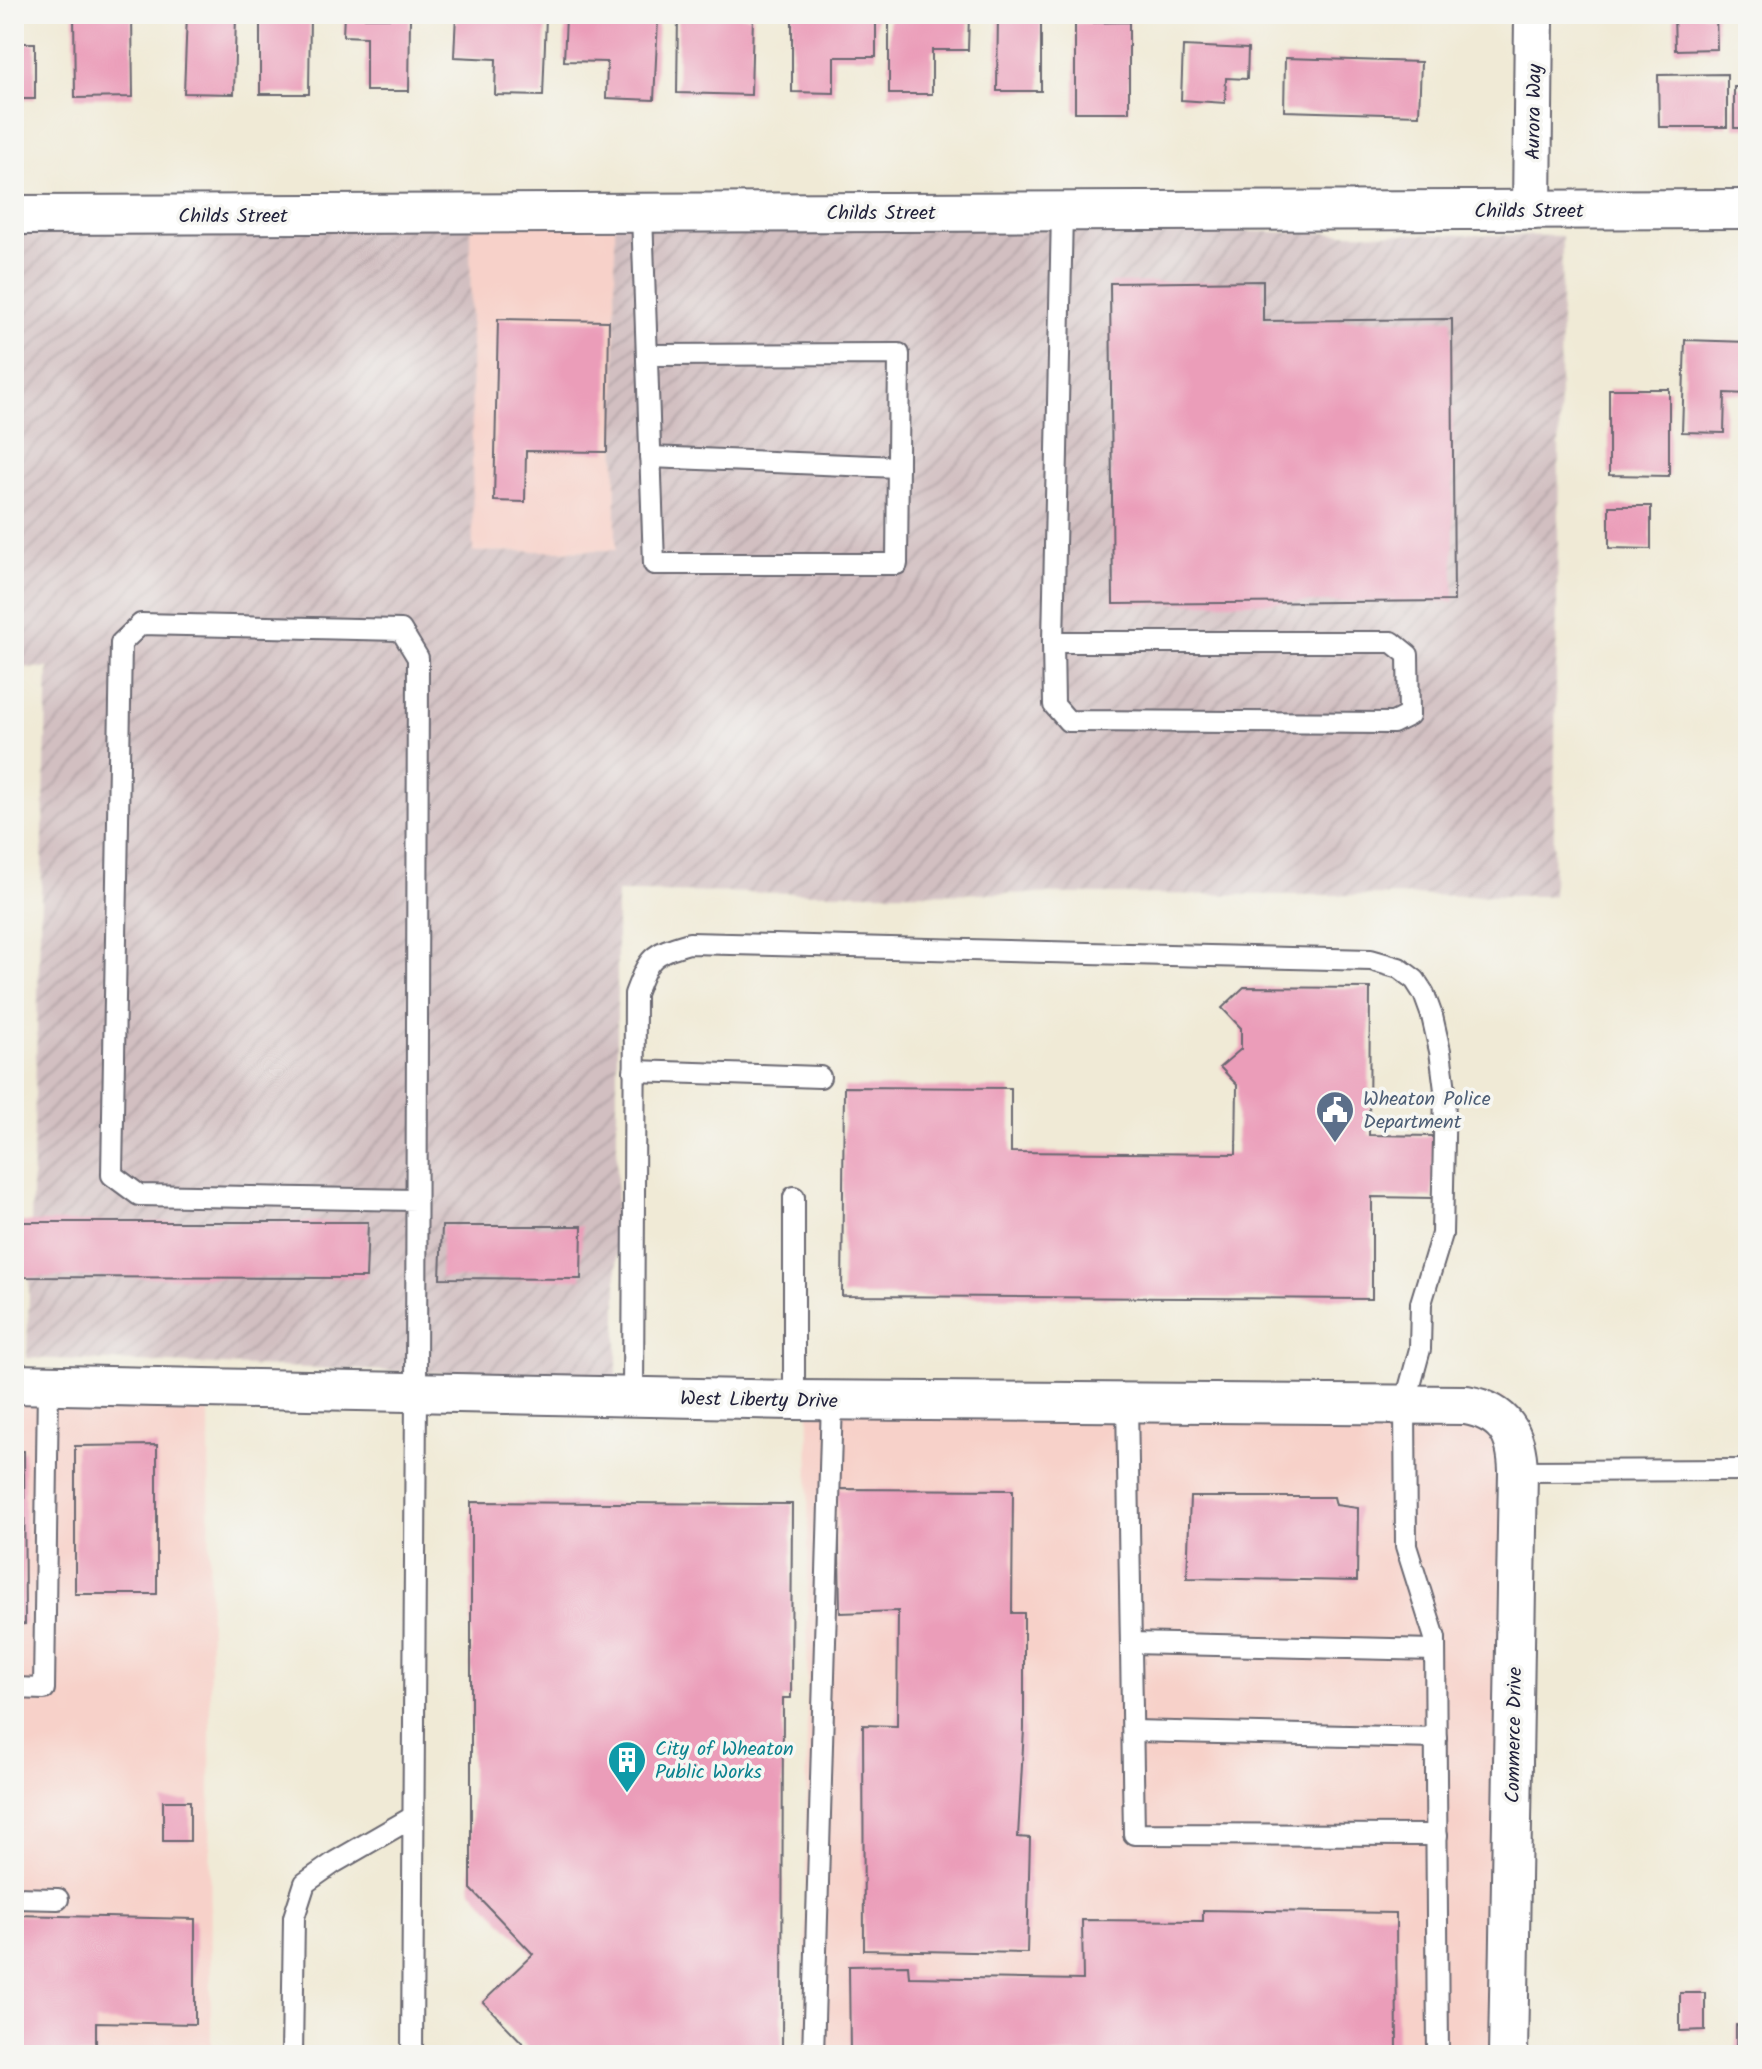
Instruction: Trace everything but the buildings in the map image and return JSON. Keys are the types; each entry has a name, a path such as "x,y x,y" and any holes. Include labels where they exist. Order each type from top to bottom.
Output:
{"street":[{"name":"Aurora Way","path":"1532,210 1534,14"},
{"name":"Childs Street","path":"14,215 1748,209"},
{"name":"West Liberty Drive","path":"31,1384 794,1400 1466,1405 1480,1407 1501,1419"},
{"name":"Commerce Drive","path":"1501,1419 1511,1433 1518,1452 1508,2055"}],"lane":[{"path":"1053,642 1392,642 1408,655 1409,715 1393,723 1068,721 1054,705 1053,642 1062,212"},
{"path":"642,214 654,564 897,564 899,354 647,355"},
{"path":"650,457 898,467"},
{"path":"412,2055 416,1392 418,658 401,630 141,624 121,643 112,1175 139,1195 416,1200"},
{"path":"633,1396 635,994 644,969 660,951 689,943 1371,960 1399,968 1415,980 1432,1016 1445,1090 1442,1234 1421,1303 1420,1349 1405,1404 1406,1546 1435,1638 1438,2055"},
{"path":"634,1071 820,1077"},
{"path":"794,1197 794,1400"},
{"path":"14,1688 44,1689 31,1384"},
{"path":"813,2055 832,1400"},
{"path":"1127,1402 1134,1834 1437,1835"},
{"path":"1518,1471 1748,1470"},
{"path":"1131,1643 1435,1650"},
{"path":"1133,1731 1436,1738"},
{"path":"292,2055 294,1917 305,1883 413,1817"},
{"path":"14,1898 58,1899"}],"shaded area":[{"path":"615,223 616,550 472,552 470,224"},
{"path":"615,223 1562,236 1553,896 617,892 617,1379 27,1358 48,668 14,667 14,229 470,224 473,552 616,550"},
{"path":"809,1386 1505,1398 1494,2055 805,2055"},
{"path":"14,1389 209,1393 211,2055 14,2055"}],"place":[{"name":"Wheaton Police Department","path":"1335,1144"},
{"name":"City of Wheaton Public Works","path":"627,1794"}]}
